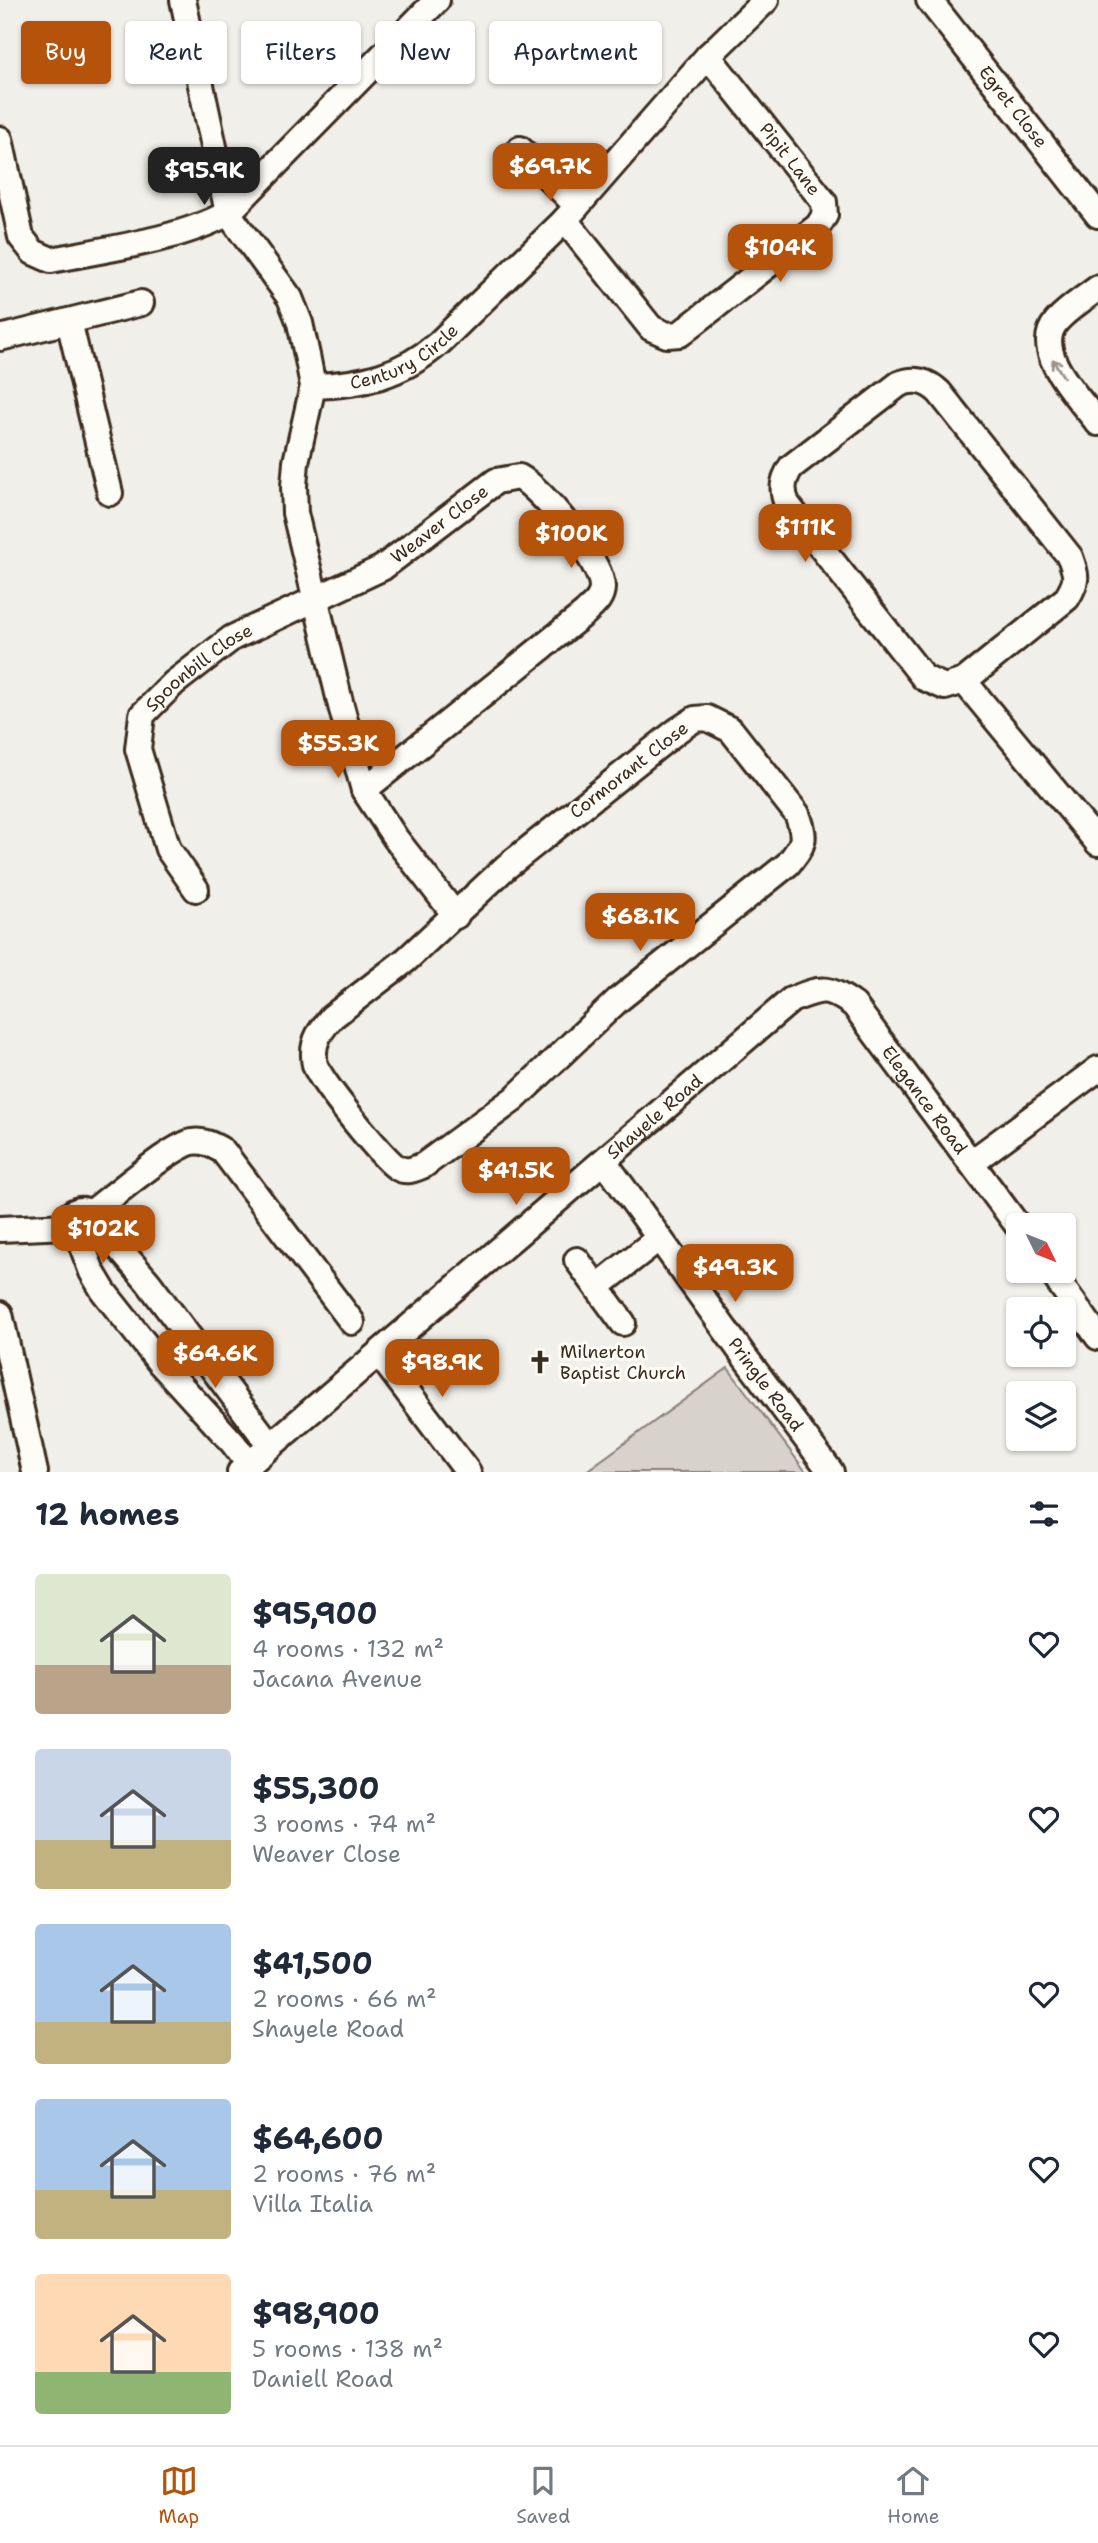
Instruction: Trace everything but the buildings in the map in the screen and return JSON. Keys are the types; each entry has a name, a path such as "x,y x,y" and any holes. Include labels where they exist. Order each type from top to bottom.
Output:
{"street":[{"path":"183,0 228,213 290,298 300,323 313,386 296,462 295,513 364,790 396,839 456,915"},
{"name":"Century Circle","path":"313,386 336,385 383,376 419,360 571,213 708,56 766,0"},
{"name":"Egret Close","path":"929,0 1098,215"},
{"path":"0,139 21,237 33,252 51,260 207,225 228,213 429,3"},
{"name":"Pipit Lane","path":"571,213 651,328 667,335 680,334 818,226 825,215 824,202 708,56"},
{"path":"520,149 571,213"},
{"path":"1098,288 1057,321 1048,334 1047,348 1055,365 1098,423"},
{"path":"0,338 141,303"},
{"path":"69,321 110,493"},
{"path":"912,379 932,386 939,392 1070,557 1077,575 1075,586 1067,598 964,681 945,687 937,686 924,678 787,504 783,495 782,486 792,467 899,384 912,379"},
{"name":"Weaver Close","path":"317,600 382,568 496,481 510,477 519,477 540,492 592,560 601,581 603,590 600,598 585,613 364,790"},
{"name":"Spoonbill Close","path":"196,889 168,849 138,749 142,715 174,683 232,638 317,600"},
{"path":"964,681 1098,844"},
{"name":"Cormorant Close","path":"707,718 732,730 797,814 803,830 800,848 788,864 618,1000 514,1099 424,1165 413,1170 399,1169 384,1158 316,1070 316,1038 332,1017 406,960 456,915 506,867 695,719 707,718"},
{"name":"Shayele Road","path":"244,1468 791,1000 820,989"},
{"name":"Elegance Road","path":"820,989 837,993 854,1005 1009,1213"},
{"path":"972,1162 1098,1069"},
{"path":"0,1229 83,1223 173,1151 191,1142 211,1144 223,1152 352,1322"},
{"name":"Pringle Road","path":"604,1161 831,1472"},
{"path":"83,1223 148,1282 270,1445"},
{"path":"83,1223 92,1272 145,1343 233,1443 244,1468"},
{"path":"597,1287 659,1238"},
{"path":"577,1261 622,1323"},
{"path":"1060,1283 1098,1336"},
{"path":"0,1314 34,1472"},
{"path":"145,1343 176,1320"},
{"path":"379,1354 468,1472"}],"shaded area":[{"path":"728,1368 806,1472 585,1472"}],"place":[{"name":"Milnerton Baptist Church","path":"540,1362"}]}
